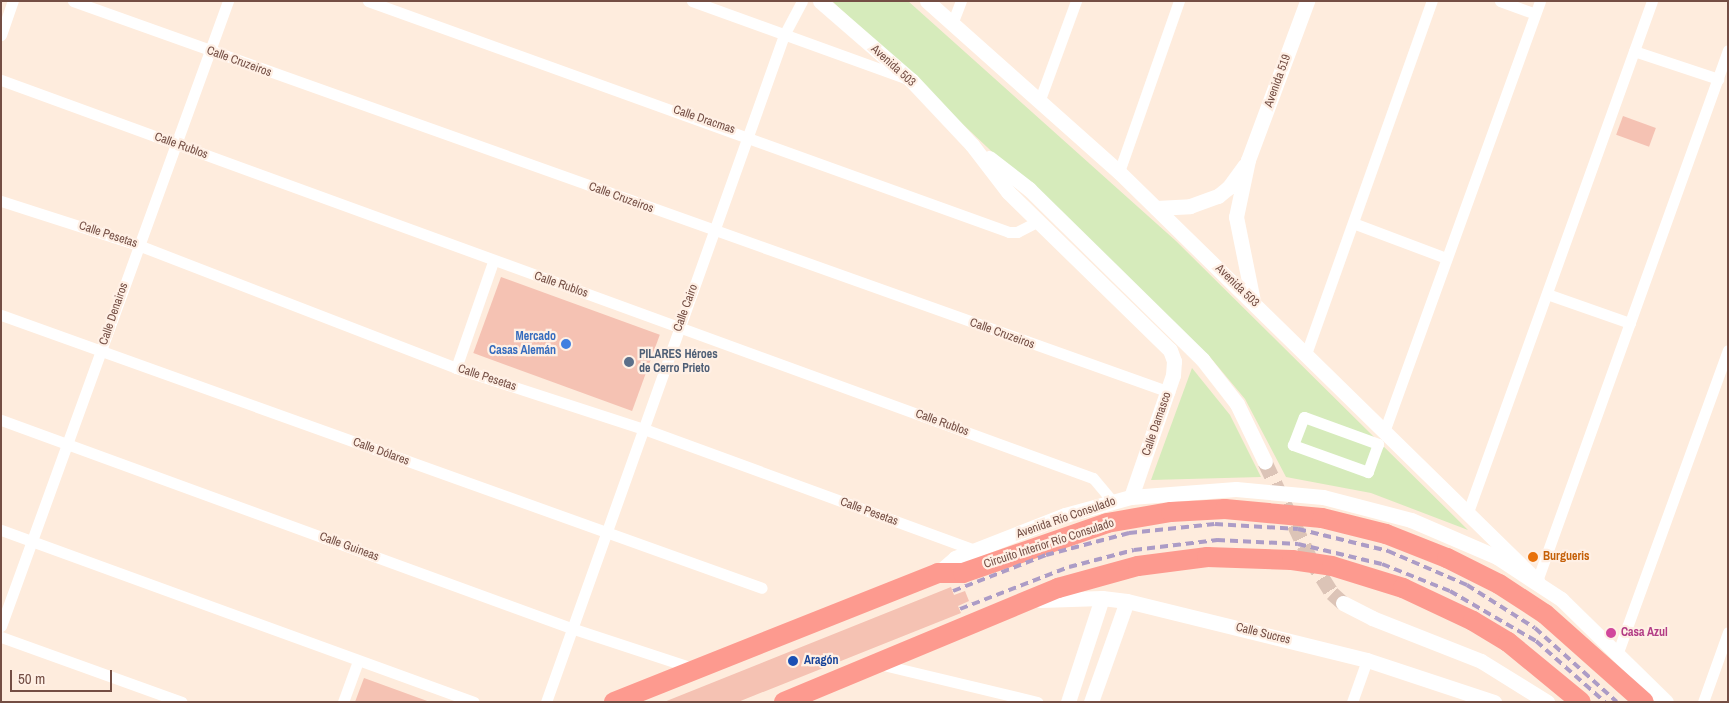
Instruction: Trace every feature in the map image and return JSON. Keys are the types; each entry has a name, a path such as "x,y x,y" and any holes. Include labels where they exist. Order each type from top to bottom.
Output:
{"highway":[{"name":"Circuito Interior Río Consulado","path":"938,573 963,573 1075,533 1154,514 1234,509 1322,518 1414,543 1499,584 1564,629 1644,702"},
{"path":"784,702 875,663 1095,576 1170,560 1248,558 1332,566 1403,588 1474,620 1539,665 1581,702"},
{"name":"Avenida Río Consulado","path":"614,702 938,573"}],"street":[{"path":"1,35 14,1"},
{"name":"Calle Cruzeiros","path":"73,1 209,52 1169,392"},
{"name":"Calle Denairos","path":"1,626 34,542 138,245 228,1"},
{"name":"Calle Dracmas","path":"368,1 748,136 1009,232 1017,232 1039,221"},
{"path":"692,1 911,80"},
{"name":"Calle Cairo","path":"546,702 784,35 802,1"},
{"name":"Avenida 503","path":"820,1 911,80 972,145 1008,192 1170,350"},
{"name":"Avenida 503","path":"927,1 1119,172 1468,512 1536,581"},
{"path":"952,24 961,1"},
{"path":"1039,102 1076,1"},
{"path":"1119,172 1179,1"},
{"name":"Avenida 519","path":"1253,302 1240,251 1236,217 1248,160 1307,1"},
{"path":"1306,354 1432,1"},
{"path":"1500,1 1536,14"},
{"path":"1384,432 1540,1"},
{"path":"1468,512 1652,1"},
{"path":"1536,581 1728,50"},
{"path":"1634,51 1718,79"},
{"name":"Calle Rublos","path":"1,80 493,262 680,327 1093,478 1112,501"},
{"path":"972,145 1029,189 1202,359 1236,404 1265,462"},
{"name":"Avenida 519","path":"1156,208 1190,206 1218,196 1229,188 1248,160"},
{"name":"Calle Pesetas","path":"1,201 138,245 456,368 644,429 975,550"},
{"path":"1353,223 1446,258"},
{"path":"456,368 493,262"},
{"path":"1547,294 1630,323"},
{"name":"Calle Dólares","path":"1,314 762,588"},
{"name":"Calle Damasco","path":"1131,497 1169,392 1174,360 1170,350"},
{"path":"1618,652 1727,354"},
{"path":"1304,416 1378,444 1368,472 1293,445 1304,416"},
{"name":"Calle Guineas","path":"1,420 571,628 698,669"},
{"name":"Avenida Río Consulado","path":"938,573 955,558 1112,501 1131,497 1236,489 1296,493 1346,502 1445,533 1483,550 1536,581 1587,621 1666,702"},
{"path":"1,530 474,702"},
{"path":"1068,702 1102,598"},
{"name":"Calle Sucres","path":"1027,602 1102,598 1127,601 1367,660 1494,702"},
{"path":"1091,702 1127,601"},
{"path":"1344,602 1372,618 1481,661 1547,702"},
{"path":"1703,702 1728,632"},
{"path":"1,637 182,702"},
{"path":"1352,702 1367,660"},
{"path":"343,702 358,661"},
{"path":"875,663 1037,702"}],"green space":[{"path":"832,1 908,1 1176,241 1468,530 1371,493 1286,477 1245,399 1210,357"},
{"path":"1192,368 1230,415 1261,477 1151,480"}],"building":[{"path":"1623,116 1656,128 1649,147 1616,135"},
{"name":"Mercado Casas Alemán","path":"501,277 660,335 632,411 473,353"},
{"path":"951,587 954,595 965,591 969,601 958,606 961,613 738,702 664,702"},
{"path":"364,678 430,702 355,702"}],"tunnel":[{"path":"1265,462 1310,558 1332,593 1343,603"}],"railway":[{"path":"953,591 1046,555 1129,533 1215,524 1298,529 1388,551 1467,585 1535,628 1617,702"},
{"path":"960,609 1069,567 1134,550 1217,540 1298,544 1382,564 1450,591 1536,641 1605,702"}],"place":[{"name":"Mercado Casas Alemán","path":"566,344"},
{"name":"PILARES Héroes de Cerro Prieto","path":"629,362"},
{"name":"Burgueris","path":"1533,557"},
{"name":"Casa Azul","path":"1611,633"},
{"name":"Aragón","path":"793,661"}]}
